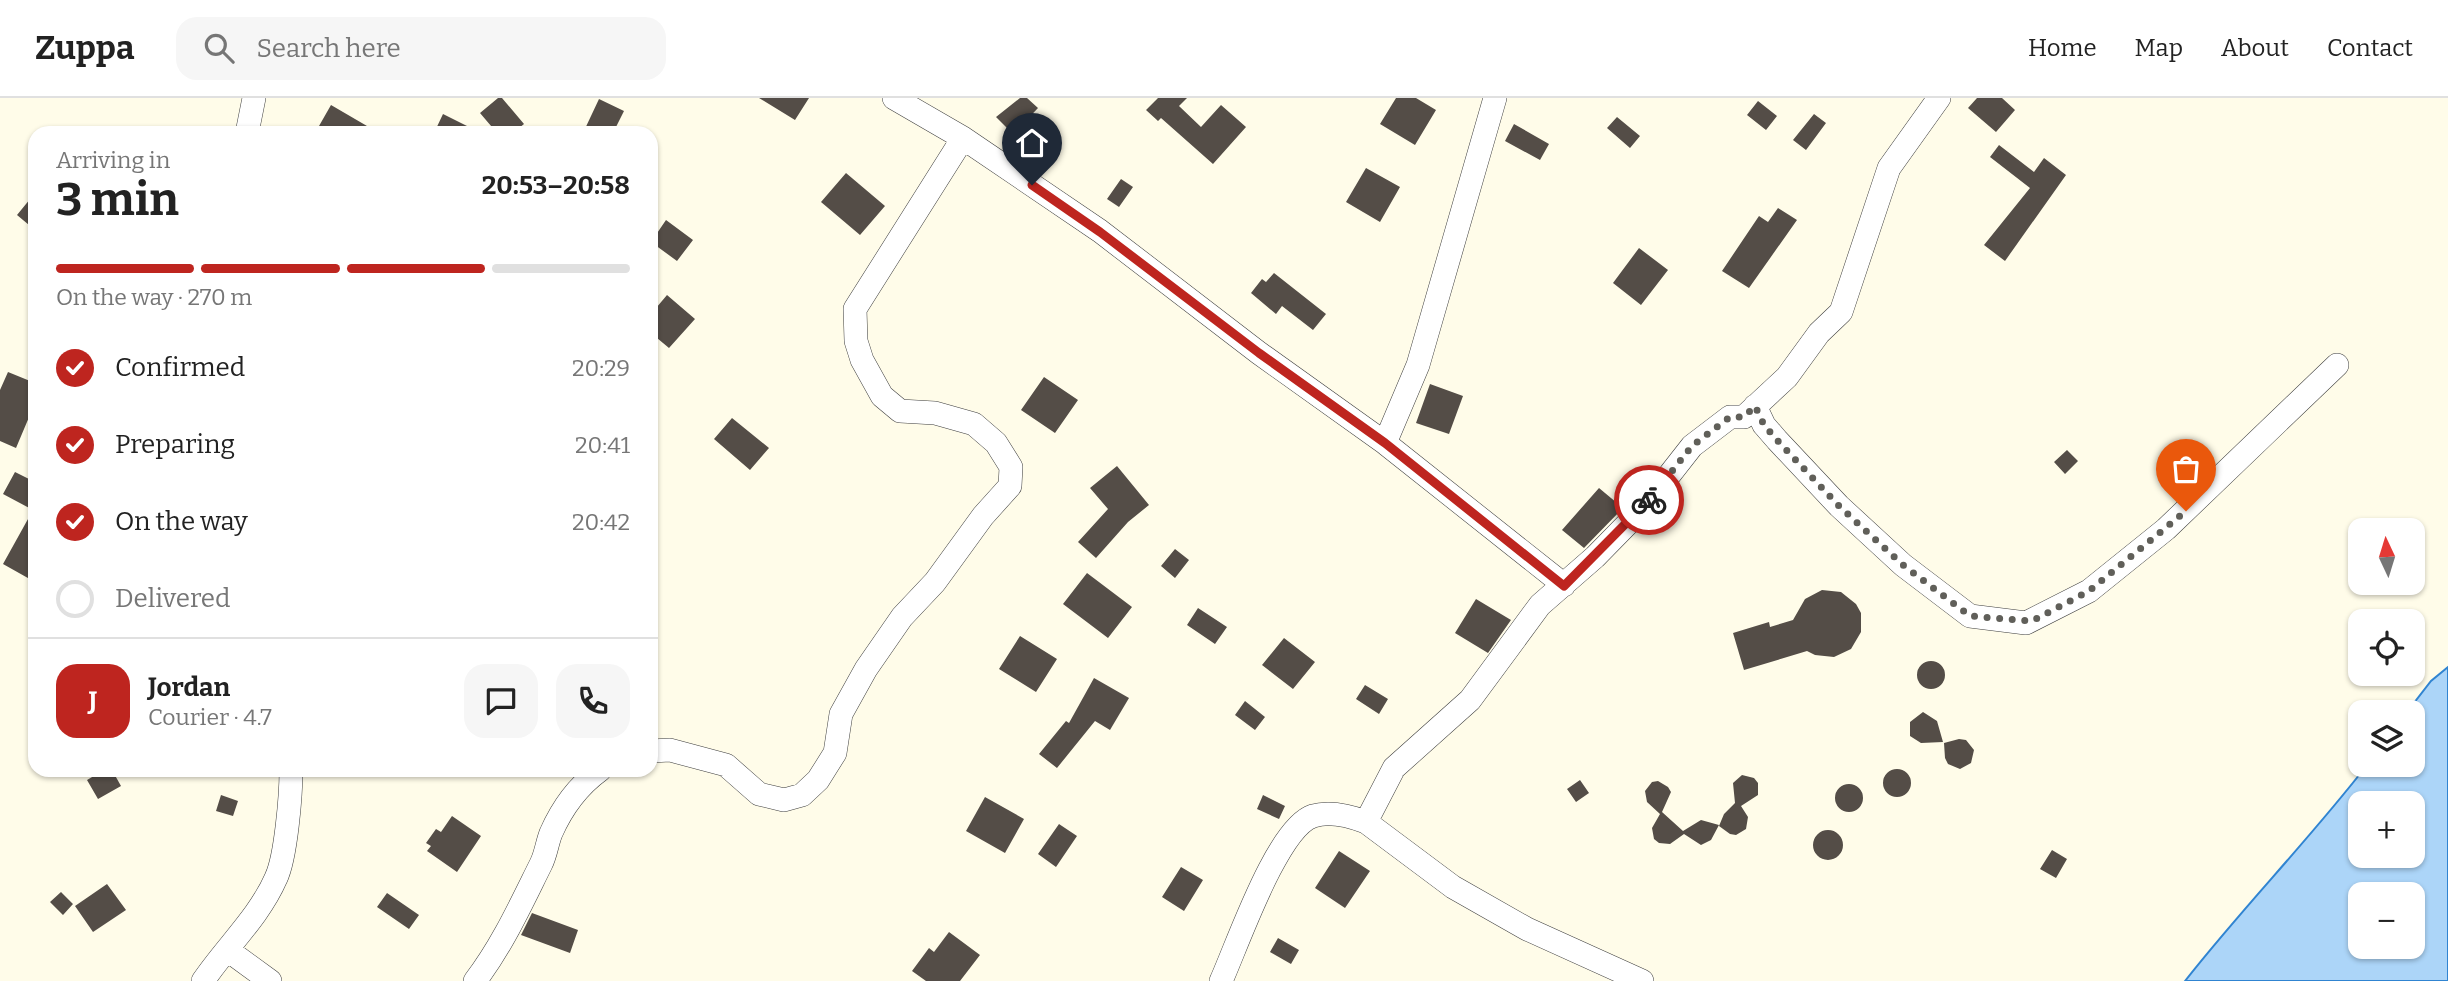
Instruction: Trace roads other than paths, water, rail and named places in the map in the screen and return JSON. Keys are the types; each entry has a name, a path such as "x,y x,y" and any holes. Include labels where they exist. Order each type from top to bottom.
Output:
{"street":[{"path":"248,126 254,98"},
{"path":"894,98 963,138 1100,232 1259,353 1385,443 1564,586"},
{"path":"1385,443 1418,365 1495,98"},
{"path":"1366,822 1394,768 1470,700 1540,605 1564,586 1645,506 1692,446 1730,417 1744,417 1787,377 1819,333 1841,312 1889,167 1939,98"},
{"path":"658,751 670,750 726,765 759,794 784,800 802,794 818,780 835,753 841,714 866,669 902,617 935,582 983,516 1010,486 1011,467 996,443 974,424 934,413 900,411 882,396 862,360 856,341 855,309 963,138"},
{"path":"1755,406 1764,425 1777,440 1839,506 1903,565 1970,616 2026,623 2089,591 2166,529 2337,365"},
{"path":"203,981 229,951 277,877 290,799 291,777"},
{"path":"475,981 496,953 541,864 551,834 564,810 582,784 591,777"},
{"path":"1221,981 1268,870 1309,817 1324,814 1366,822 1453,887 1527,929 1642,981"},
{"path":"229,951 270,981"}],"water":[{"path":"2448,667 2448,981 2185,981 2357,777 2425,777 2425,700 2416,700 2431,681"}]}
